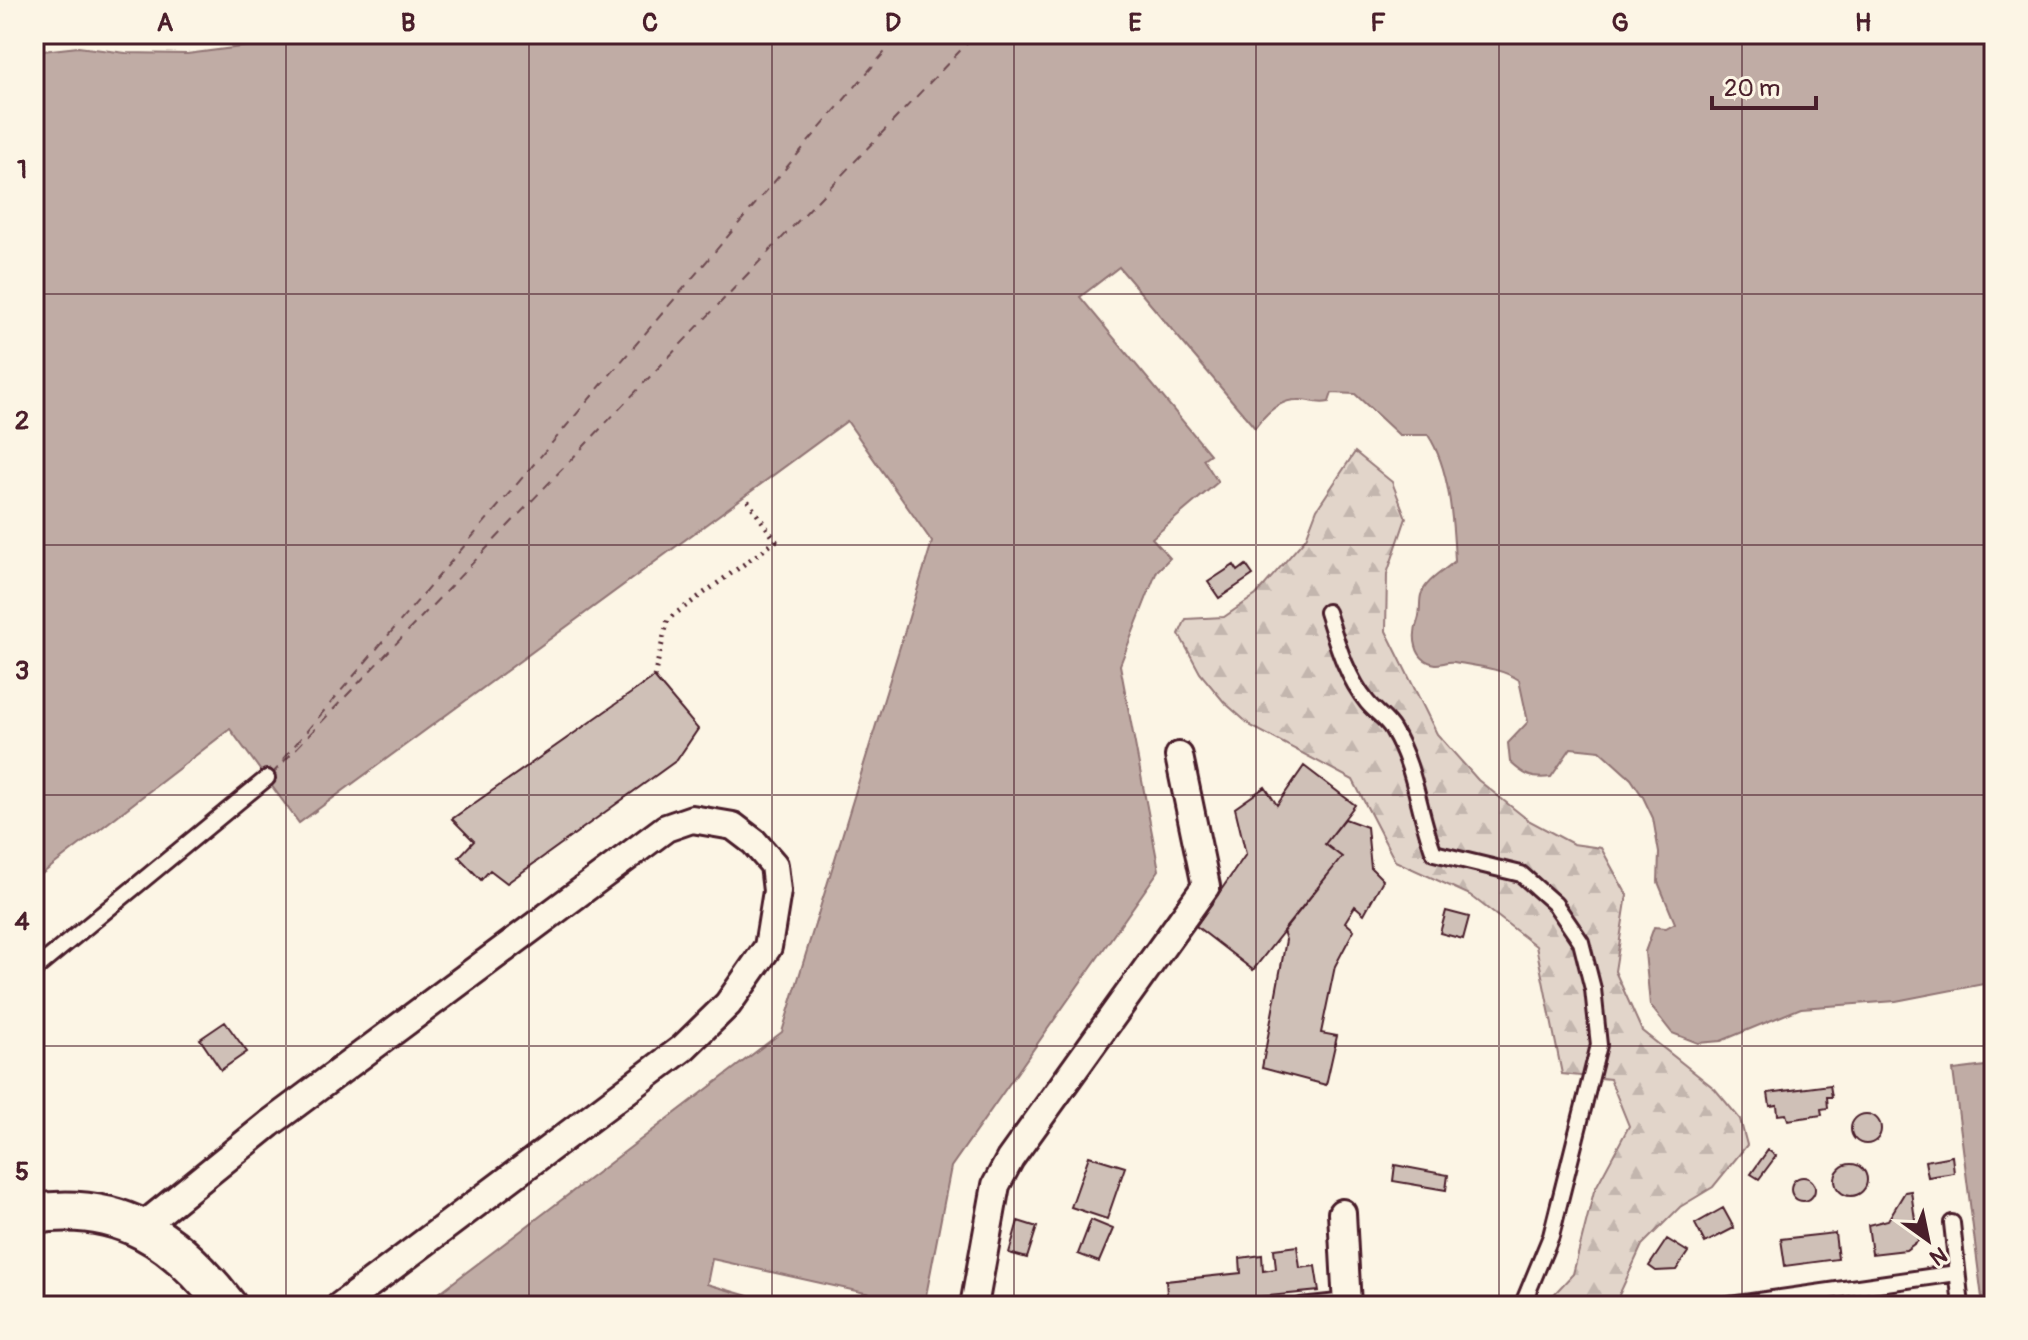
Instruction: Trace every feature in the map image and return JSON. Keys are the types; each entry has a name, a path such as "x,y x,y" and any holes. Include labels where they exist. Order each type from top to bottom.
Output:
{"street":[{"path":"974,1306 996,1185 1010,1159 1206,886 1179,756"},
{"path":"143,1226 269,1124 666,828 692,819 733,826 754,842 774,865 777,891 768,947 728,1004 683,1048 340,1306"},
{"path":"34,1214 69,1209 143,1226 189,1262 227,1306"},
{"path":"1342,1213 1347,1303"}],"lane":[{"path":"1327,612 1347,669 1367,702 1392,728 1417,783 1420,817 1434,853 1521,874 1555,904 1581,942 1593,989 1599,1045 1551,1236 1522,1306"},
{"path":"34,970 267,778"},
{"path":"1952,1223 1961,1306"},
{"path":"1723,1306 1957,1273"},
{"path":"1301,1306 1347,1303"}],"path":[{"path":"654,677 668,619 776,541 745,497"}],"green space":[{"path":"1355,452 1392,482 1406,518 1387,574 1386,631 1437,734 1478,780 1528,820 1573,844 1601,848 1627,895 1615,971 1642,1031 1715,1089 1740,1119 1747,1145 1713,1187 1680,1207 1642,1245 1614,1306 1543,1306 1573,1274 1594,1191 1629,1126 1610,1079 1562,1074 1536,946 1470,895 1395,861 1353,780 1251,726 1224,702 1200,673 1179,634 1186,619 1224,617 1256,595 1306,538 1317,509"}],"shaded area":[{"path":"341,34 1994,34 1994,982 1896,1001 1801,1008 1721,1041 1698,1043 1672,1033 1650,1005 1645,952 1654,927 1666,928 1675,923 1658,882 1659,853 1653,818 1643,797 1631,779 1600,751 1571,748 1551,777 1539,778 1524,773 1510,762 1508,743 1528,722 1519,680 1479,666 1428,662 1416,646 1415,633 1423,590 1455,561 1446,479 1428,435 1399,435 1355,394 1332,393 1329,402 1284,402 1268,413 1255,428 1119,267 1080,297 1210,454 1203,459 1218,482 1152,538 1170,558 1157,571 1120,665 1159,870 951,1167 924,1306 712,1259 707,1284 782,1306 422,1306 782,1032 932,542 847,421 299,823 230,729 34,880 34,52 78,47 126,53 187,54"},
{"path":"1994,1065 1994,1306 1983,1306 1953,1070"}],"building":[{"path":"1234,565 1238,571 1246,565 1253,575 1219,598 1208,582"},
{"path":"654,677 698,729 677,760 507,883 490,870 481,880 459,857 474,841 452,819"},
{"path":"1304,766 1355,805 1325,844 1342,857 1253,970 1196,926 1246,854 1235,808 1265,787 1277,805"},
{"path":"1345,819 1367,827 1371,868 1383,880 1364,914 1355,906 1345,922 1354,930 1335,966 1321,1033 1337,1036 1326,1085 1262,1068 1286,940 1283,931 1342,857 1325,844"},
{"path":"1446,911 1469,917 1463,939 1440,933"},
{"path":"225,1022 247,1052 221,1070 200,1039"},
{"path":"1830,1085 1832,1097 1827,1097 1828,1108 1821,1109 1822,1115 1788,1120 1786,1114 1778,1115 1777,1105 1770,1106 1768,1093"},
{"path":"1866,1114 1877,1118 1881,1129 1877,1140 1866,1144 1855,1140 1851,1129 1855,1118"},
{"path":"1768,1150 1776,1156 1759,1179 1751,1174"},
{"path":"1089,1156 1125,1167 1107,1219 1071,1207"},
{"path":"1952,1156 1954,1173 1928,1177 1925,1161"},
{"path":"1851,1164 1862,1169 1867,1180 1862,1191 1851,1196 1840,1191 1835,1180 1840,1169"},
{"path":"1395,1165 1448,1175 1446,1190 1393,1181"},
{"path":"1803,1177 1811,1181 1815,1189 1811,1197 1803,1201 1795,1197 1791,1189 1795,1181"},
{"path":"1911,1191 1918,1241 1906,1250 1872,1254 1868,1225 1888,1220 1905,1192"},
{"path":"1723,1208 1734,1228 1705,1243 1695,1224"},
{"path":"1091,1220 1113,1229 1099,1262 1078,1254"},
{"path":"1018,1221 1037,1227 1027,1258 1009,1253"},
{"path":"1835,1233 1838,1259 1785,1266 1781,1239"},
{"path":"1667,1239 1688,1252 1676,1270 1656,1271 1649,1266"},
{"path":"1297,1246 1300,1268 1315,1266 1319,1291 1168,1306 1166,1281 1241,1273 1240,1258 1262,1255 1263,1271 1276,1269 1274,1249"},
{"path":"1119,1296 1120,1306 1078,1306 1078,1299"}],"ferry route":[{"path":"283,759 900,34"},
{"path":"271,775 976,34"}]}
